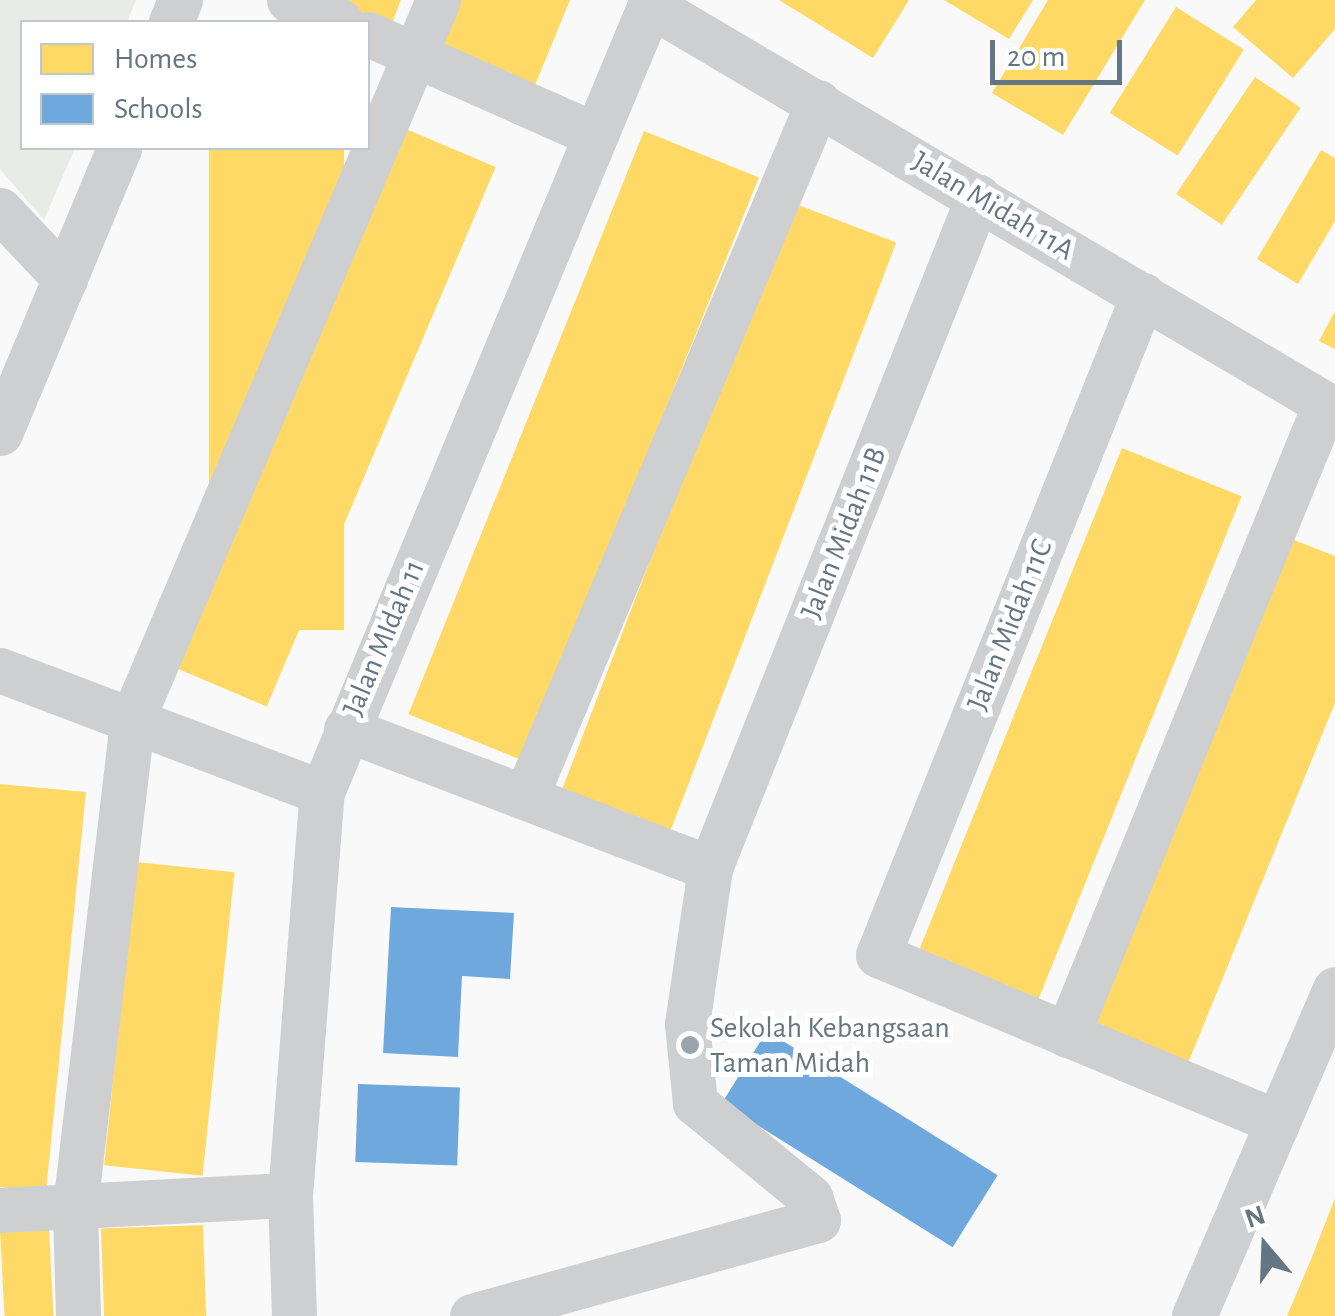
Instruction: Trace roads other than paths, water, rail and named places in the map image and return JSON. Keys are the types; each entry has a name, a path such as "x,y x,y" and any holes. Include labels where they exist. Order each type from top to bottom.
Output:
{"street":[{"path":"289,0 336,20"},
{"path":"78,1316 75,1207 132,720 438,0"},
{"name":"Jalan Midah 11A","path":"651,2 1330,407"},
{"name":"Jalan MIdah 11","path":"294,1316 290,1194 322,792 651,2"},
{"path":"370,35 594,134"},
{"path":"526,796 818,102"},
{"path":"0,433 119,150"},
{"name":"Jalan Midah 11B","path":"472,1316 818,1220 810,1197 695,1103 687,1024 710,868 978,197"},
{"path":"0,210 65,279"},
{"name":"Jalan Midah 11C","path":"1067,1035 878,955 1143,296"},
{"path":"1278,1122 1067,1035 1330,407"},
{"path":"0,670 322,792"},
{"path":"346,729 710,868"},
{"path":"1194,1316 1335,989"},
{"path":"0,1210 290,1194"}],"place":[{"name":"Sekolah Kebangsaan Taman Midah","path":"690,1045"}]}
